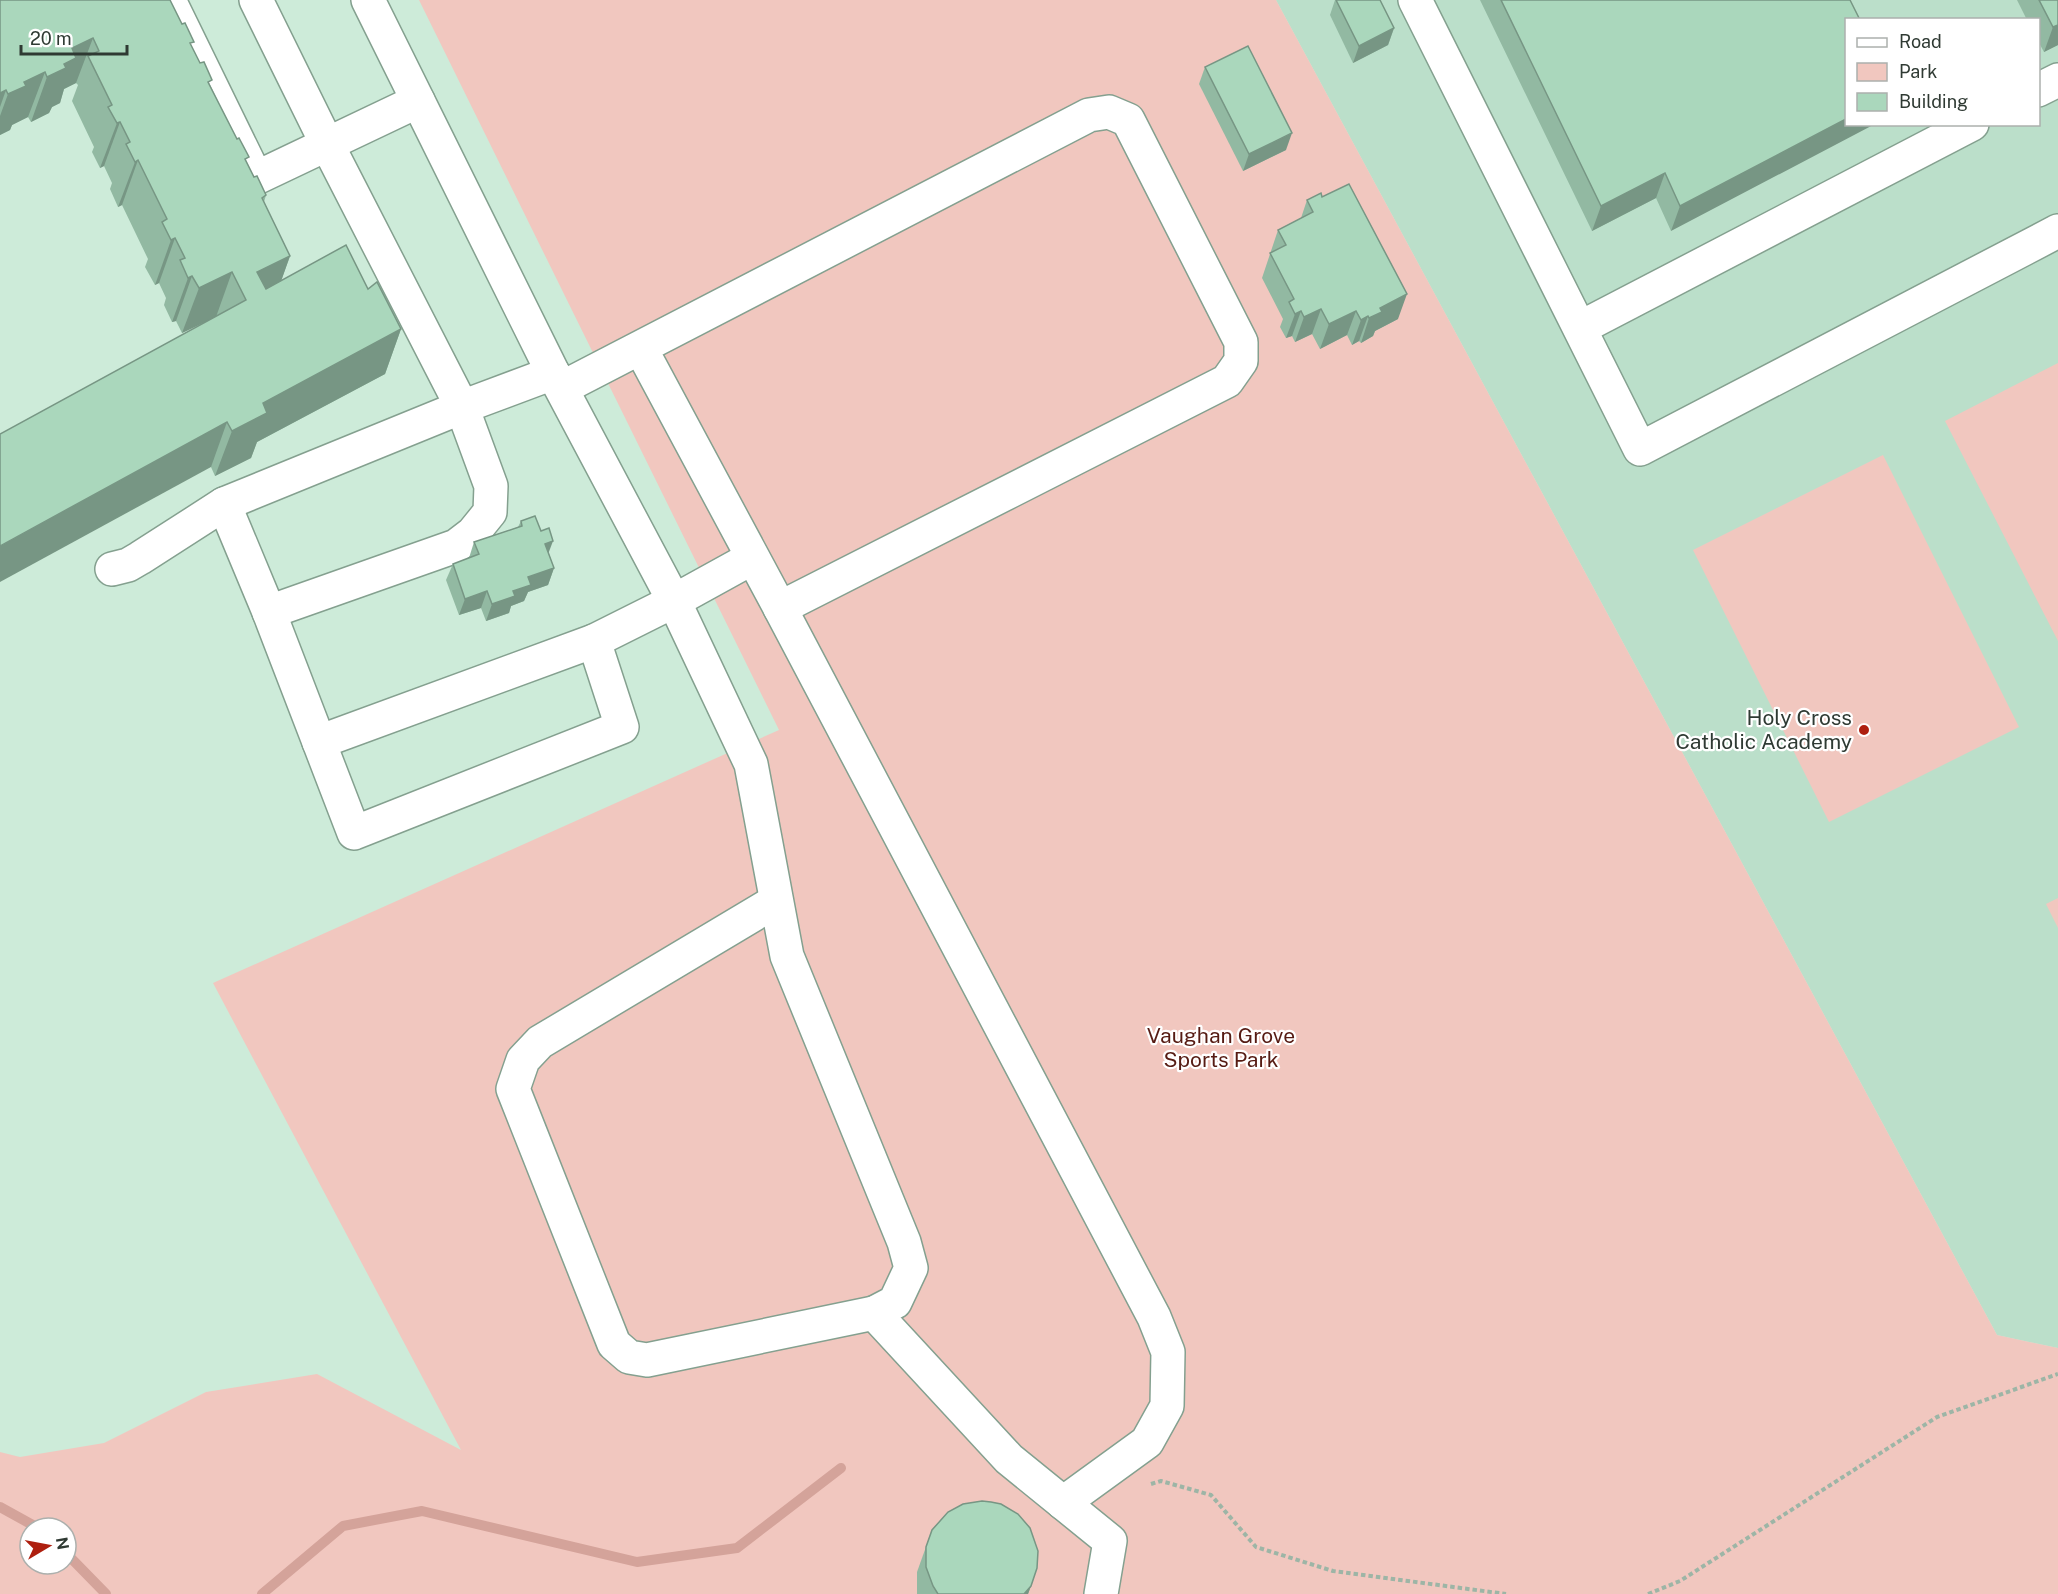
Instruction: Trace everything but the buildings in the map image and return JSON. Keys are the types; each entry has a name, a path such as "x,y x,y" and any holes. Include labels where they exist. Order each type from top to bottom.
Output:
{"street":[{"path":"169,0 256,178 418,101"},
{"path":"256,0 462,407 491,486 489,512 473,533 456,546 269,612"},
{"path":"368,0 558,380 674,601 751,764 787,956 904,1242 910,1268 896,1302 874,1313 648,1360 629,1357 614,1344 513,1089 523,1060 540,1042 776,900"},
{"path":"1415,0 1640,448 2058,231"},
{"path":"2040,89 2058,80"},
{"path":"112,569 128,565 224,504 462,407 558,380 641,349 1089,115 1109,112 1128,120 1241,342 1242,361 1227,381 780,608"},
{"path":"1580,328 1968,126"},
{"path":"641,349 1154,1317 1168,1352 1167,1406 1147,1442 1063,1503"},
{"path":"224,504 269,612 354,833 622,727 594,641"},
{"path":"319,742 594,641 752,558"},
{"path":"874,1313 1009,1459 1110,1541 1101,1594"}],"path":[{"path":"1648,1594 1680,1581 1937,1417 2058,1374"},
{"path":"1150,1484 1161,1481 1211,1495 1256,1547 1333,1571 1506,1594"}],"shaded area":[{"name":"Holy Cross Catholic Academy","path":"1276,0 2058,0 2058,1348 1997,1335"}],"green space":[{"name":"Vaughan Grove Sports Park","path":"419,0 1276,0 1997,1335 2058,1348 2058,1594 0,1594 0,1452 20,1457 104,1443 206,1392 317,1374 461,1450 213,983 779,730"},
{"path":"2058,363 2058,641 1945,421"},
{"path":"1883,455 2019,727 1829,822 1693,550"},
{"path":"2058,898 2058,928 2046,904"}],"waterway":[{"path":"262,1594 343,1526 422,1511 637,1562 737,1548 841,1468"},
{"path":"0,1507 18,1517"},
{"path":"78,1565 106,1594"}],"place":[{"name":"Holy Cross Catholic Academy","path":"1864,730"}]}
